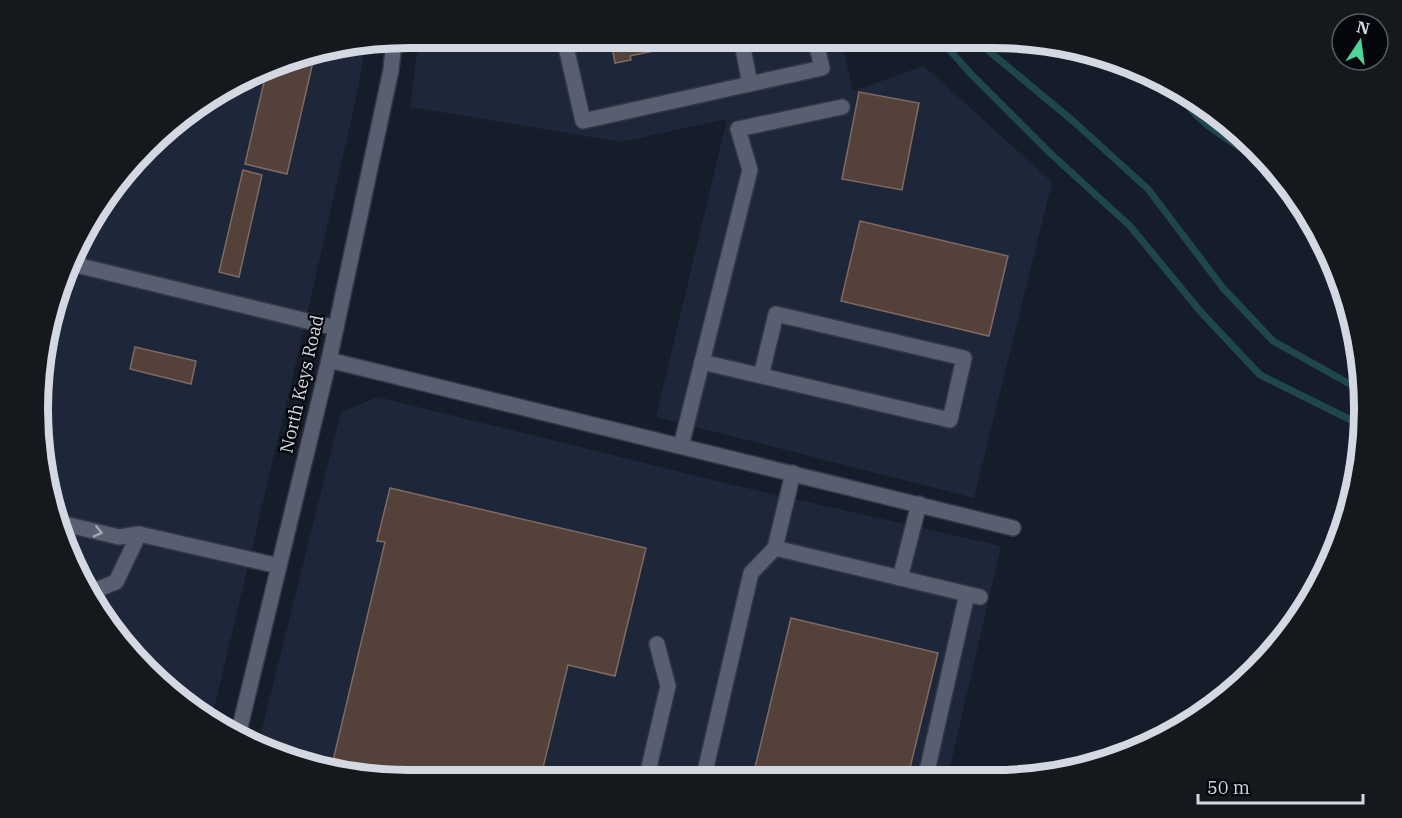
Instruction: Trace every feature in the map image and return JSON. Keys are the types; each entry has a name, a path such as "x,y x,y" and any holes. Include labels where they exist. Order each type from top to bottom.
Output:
{"street":[{"path":"566,48 583,122 822,69 817,48"},
{"path":"743,48 750,84"},
{"name":"North Keys Road","path":"240,728 336,328 391,70 393,49"},
{"path":"681,446 750,170 738,129 842,107"},
{"path":"78,265 336,328"},
{"path":"702,362 761,376 950,420 964,358 776,314 761,376"},
{"path":"328,360 1013,528"},
{"path":"705,770 751,573 775,548 793,473"},
{"path":"900,578 919,504"},
{"path":"67,525 119,537 140,534 279,566"},
{"path":"96,590 116,582 140,534"},
{"path":"775,548 974,596 927,770"},
{"path":"648,770 668,686 657,644"}],"shaded area":[{"path":"418,48 843,48 853,91 924,66 1052,182 974,498 656,417 727,119 621,142 410,107"},
{"path":"364,51 358,90 213,712 171,680 138,647 96,590 75,547 60,502 49,433 51,362 60,316 75,271 96,228 138,171 171,138 228,96 271,75 316,60"},
{"path":"378,397 742,487 1001,546 949,770 385,769 316,758 260,738 341,412"}],"building":[{"path":"612,48 667,48 630,56 631,60 615,63"},
{"path":"313,61 287,174 245,164 265,78"},
{"path":"859,92 919,103 902,190 842,179"},
{"path":"243,170 262,175 239,277 219,272"},
{"path":"860,221 1008,256 989,336 841,301"},
{"path":"135,347 196,361 191,384 130,369"},
{"path":"390,488 646,548 615,676 568,665 542,770 409,770 362,767 333,762 385,542 377,541"},
{"path":"791,618 938,653 909,770 754,770"}],"waterway":[{"path":"948,48 1050,153 1130,226 1200,311 1260,375 1353,421"},
{"path":"986,48 1073,121 1148,189 1223,288 1273,341 1353,386"},
{"path":"1187,105 1202,120 1243,149"}]}
